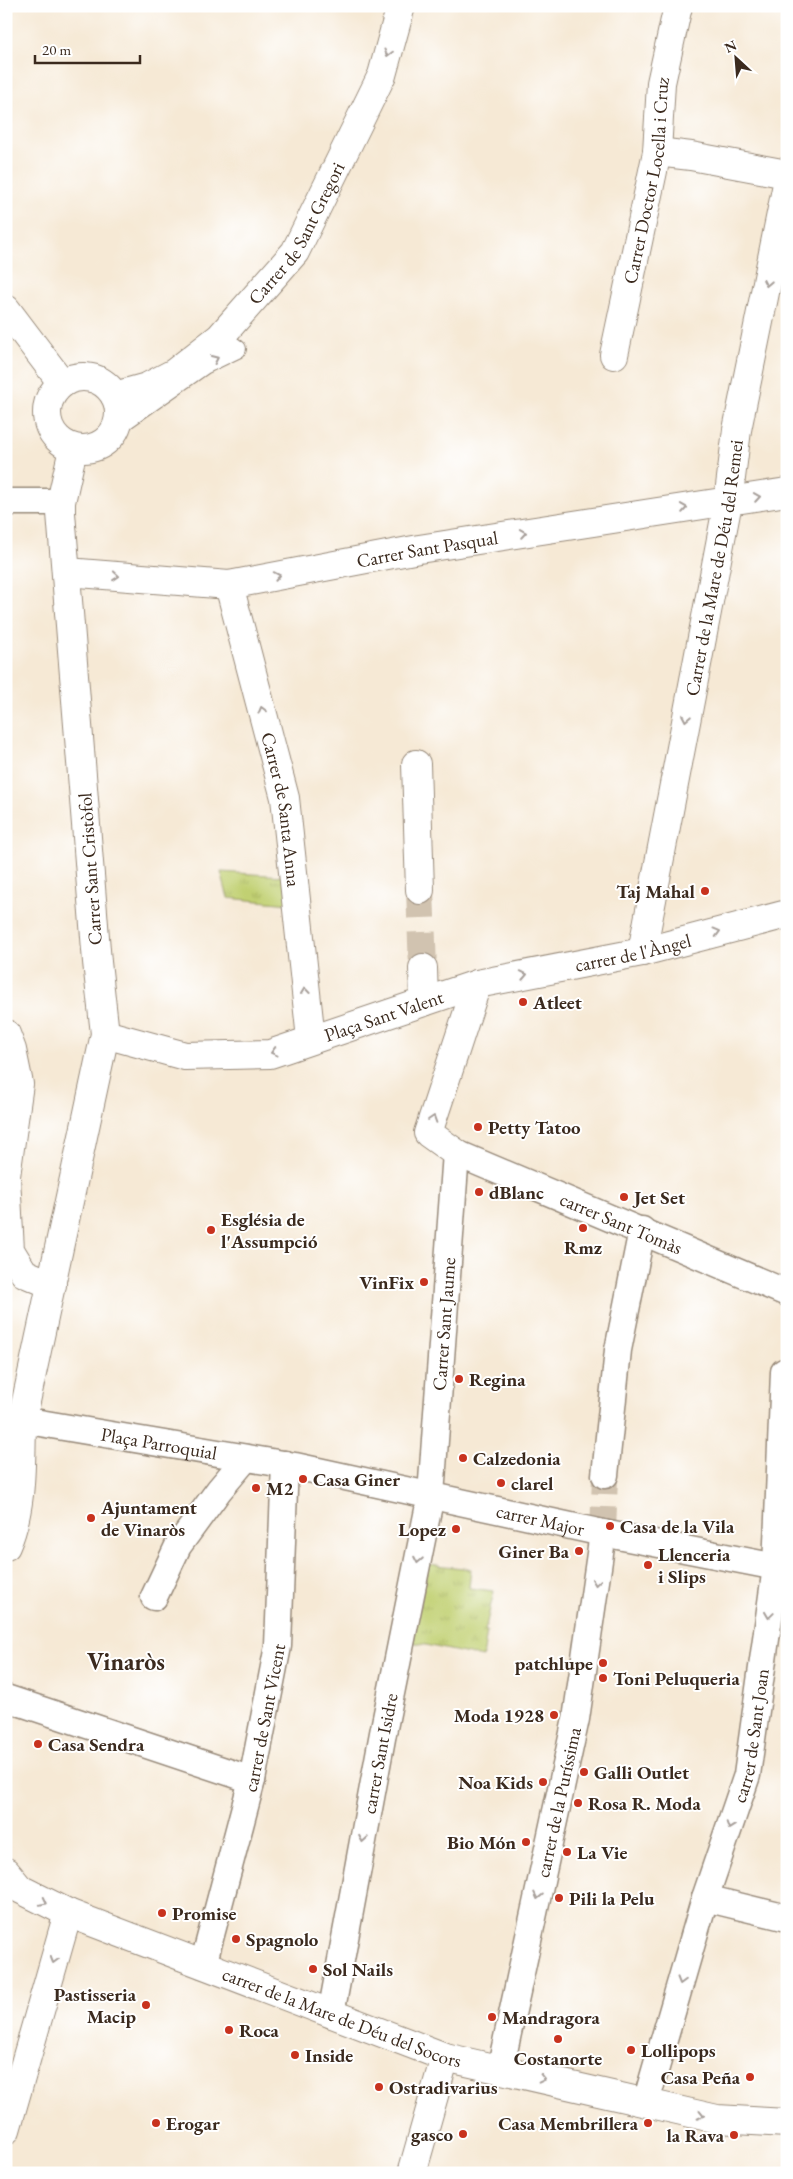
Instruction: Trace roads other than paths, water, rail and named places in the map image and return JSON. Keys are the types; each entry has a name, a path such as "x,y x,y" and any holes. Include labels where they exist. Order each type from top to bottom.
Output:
{"street":[{"name":"Carrer de Sant Gregori","path":"115,396 147,387 229,343 296,252 382,75 401,6"},
{"name":"Carrer Doctor Locella i Cruz","path":"614,355 657,152 661,83 678,6"},
{"path":"657,152 691,156 787,174"},
{"name":"Carrer de la Mare de Déu del Remei","path":"642,952 728,502 737,430 787,184"},
{"path":"6,309 62,382"},
{"path":"78,377 91,377 102,381 112,390 115,396 118,401 120,416 117,426 106,442 94,448 73,449 57,440 48,428 46,417 47,404 53,392 62,382 78,377"},
{"name":"Carrer Sant Cristòfol","path":"6,1546 15,1527 14,1466 22,1420 105,1034 97,962 62,502 73,449"},
{"name":"Carrer Sant Pasqual","path":"67,572 229,585 419,549 787,492"},
{"path":"6,502 62,502"},
{"name":"Carrer de Santa Anna","path":"229,585 285,798 311,1040"},
{"path":"416,764 420,890"},
{"name":"carrer de l'Àngel","path":"477,984 642,952 787,914"},
{"path":"423,968 424,1002"},
{"name":"Plaça Sant Valent","path":"105,1034 185,1056 270,1054 477,984"},
{"name":"Plaça Sant Valent","path":"456,1153 428,1133 477,984"},
{"path":"7,1038 12,1050 19,1084 6,1177 10,1250 24,1273 52,1285"},
{"name":"carrer Sant Tomàs","path":"456,1153 787,1293"},
{"name":"Carrer Sant Jaume","path":"431,1495 456,1153"},
{"path":"605,1475 618,1350 641,1231"},
{"name":"carrer de Sant Joan","path":"646,2102 705,1898 747,1775 782,1567 784,1372"},
{"name":"Plaça Parroquial","path":"22,1420 290,1465"},
{"path":"154,1597 178,1546 219,1490 246,1458"},
{"name":"carrer Major","path":"290,1465 602,1533 782,1567"},
{"name":"carrer de Sant Vicent","path":"203,1965 252,1780 278,1646 290,1465"},
{"name":"carrer Sant Isidre","path":"331,2014 383,1733 431,1495"},
{"name":"carrer de la Puríssima","path":"500,2070 576,1719 602,1533"},
{"path":"6,1698 252,1780"},
{"name":"carrer de la Mare de Déu del Socors","path":"6,1872 20,1890 68,1914 445,2057 717,2119 787,2123"},
{"path":"705,1898 787,1918"},
{"path":"6,2130 68,1914"},
{"path":"412,2173 445,2057"}],"lane":[{"path":"117,426 204,365 229,343"}],"tunnel":[{"path":"420,890 423,968"},
{"path":"603,1533 605,1475"}],"place":[{"name":"Taj Mahal","path":"705,891"},
{"name":"Atleet","path":"523,1002"},
{"name":"Petty Tatoo","path":"478,1127"},
{"name":"dBlanc","path":"479,1192"},
{"name":"Jet Set","path":"624,1197"},
{"name":"Rmz","path":"583,1228"},
{"name":"Església de l'Assumpció","path":"211,1230"},
{"name":"VinFix","path":"424,1282"},
{"name":"Regina","path":"459,1379"},
{"name":"Calzedonia","path":"463,1458"},
{"name":"Casa Giner","path":"303,1479"},
{"name":"clarel","path":"501,1483"},
{"name":"M2","path":"256,1488"},
{"name":"Ajuntament de Vinaròs","path":"91,1518"},
{"name":"Casa de la Vila","path":"610,1526"},
{"name":"Lopez","path":"456,1529"},
{"name":"Giner Ba","path":"579,1551"},
{"name":"Llenceria i Slips","path":"648,1565"},
{"name":"patchlupe","path":"603,1663"},
{"name":"Toni Peluqueria","path":"603,1678"},
{"name":"Moda 1928","path":"554,1715"},
{"name":"Casa Sendra","path":"38,1744"},
{"name":"Galli Outlet","path":"584,1772"},
{"name":"Noa Kids","path":"543,1782"},
{"name":"Rosa R. Moda","path":"578,1803"},
{"name":"Bio Món","path":"526,1842"},
{"name":"La Vie","path":"567,1852"},
{"name":"Pili la Pelu","path":"559,1898"},
{"name":"Promise","path":"162,1913"},
{"name":"Spagnolo","path":"236,1939"},
{"name":"Sol Nails","path":"313,1969"},
{"name":"Pastisseria Macip","path":"146,2005"},
{"name":"Mandragora","path":"492,2017"},
{"name":"Roca","path":"229,2030"},
{"name":"Costanorte","path":"558,2039"},
{"name":"Lollipops","path":"631,2050"},
{"name":"Inside","path":"295,2055"},
{"name":"Casa Peña","path":"750,2077"},
{"name":"Ostradivarius","path":"379,2087"},
{"name":"Erogar","path":"156,2123"},
{"name":"Casa Membrillera","path":"648,2123"},
{"name":"gasco","path":"463,2134"},
{"name":"la Rava","path":"734,2135"}],"district":[{"name":"Vinaròs","path":"126,1661"}]}
